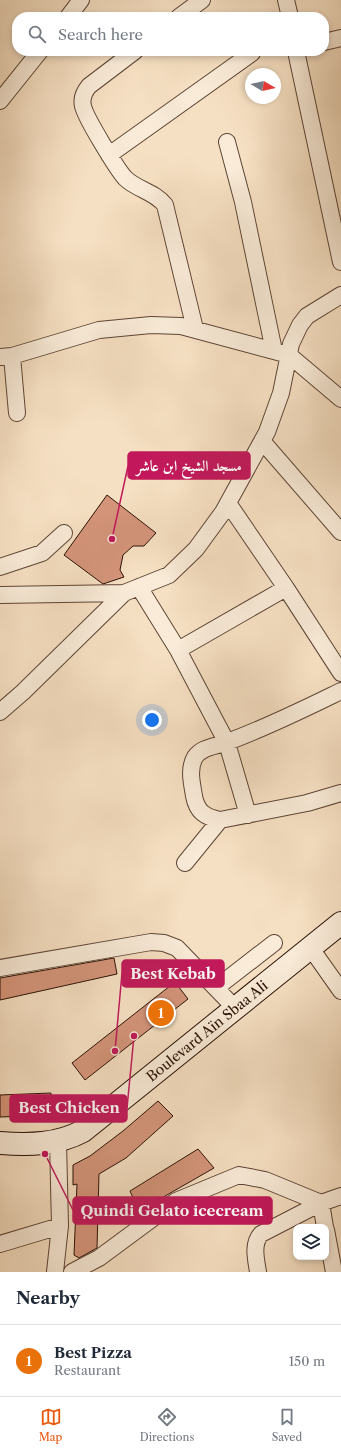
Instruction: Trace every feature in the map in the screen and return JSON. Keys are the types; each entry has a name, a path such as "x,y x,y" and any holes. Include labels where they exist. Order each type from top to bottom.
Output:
{"main road":[{"name":"Boulevard Aïn Sbaa Ali","path":"0,1143 26,1145 58,1141 71,1138 83,1131 310,947 341,924"}],"street":[{"path":"72,12 81,0"},
{"path":"186,12 202,0"},
{"path":"286,0 289,12"},
{"path":"329,41 341,38"},
{"path":"0,101 36,56"},
{"path":"128,56 89,86 83,97 84,110 109,155 124,177 133,184 155,194 166,205 195,329"},
{"path":"109,155 248,56"},
{"path":"297,56 341,262"},
{"path":"0,595 124,593 169,575 196,549 228,503 267,432 281,393 282,353 227,142"},
{"path":"282,353 291,344 300,324 307,316 341,295"},
{"path":"17,413 6,357 99,330 151,325 181,326 282,353 341,399"},
{"path":"262,441 341,532"},
{"path":"228,503 286,588 341,673"},
{"path":"0,567 42,553 64,533"},
{"path":"139,587 178,650 226,743 248,815"},
{"path":"178,650 286,588"},
{"path":"0,712 23,692 124,593"},
{"path":"341,691 296,713 226,743 205,748 196,757 191,769 194,798 200,811 207,818 220,820 248,815 307,803 341,793"},
{"path":"185,863 220,820"},
{"path":"0,968 158,942 177,948 235,1008"},
{"path":"216,988 274,943"},
{"path":"310,947 341,991"},
{"path":"55,1272 60,1226 58,1141"},
{"path":"72,1272 99,1258 176,1201 239,1175 260,1179 321,1203"},
{"path":"258,1272 255,1247 256,1240 261,1234 321,1203 341,1196"},
{"path":"321,1203 324,1224"},
{"path":"0,1244 60,1226"},
{"path":"329,1246 334,1272"}],"building":[{"path":"107,495 156,533 144,546 133,546 123,555 120,570 124,577 103,584 64,555"},
{"path":"114,958 117,974 0,1000 0,978"},
{"path":"175,982 188,999 85,1080 72,1063"},
{"path":"51,1093 52,1115 0,1117 0,1095"},
{"path":"158,1101 173,1116 126,1158 99,1174 97,1248 79,1258 74,1255 77,1184 73,1185 73,1165 90,1156 123,1131"},
{"path":"198,1149 214,1168 139,1211 130,1191"}],"place":[{"name":"مسجد الشيخ ابن عاشر","path":"112,539"},
{"name":"Best Pizza","path":"161,1013"},
{"name":"Best Chicken","path":"134,1036"},
{"name":"Best Kebab","path":"115,1051"},
{"name":"Quindi Gelato icecream","path":"45,1154"}]}
